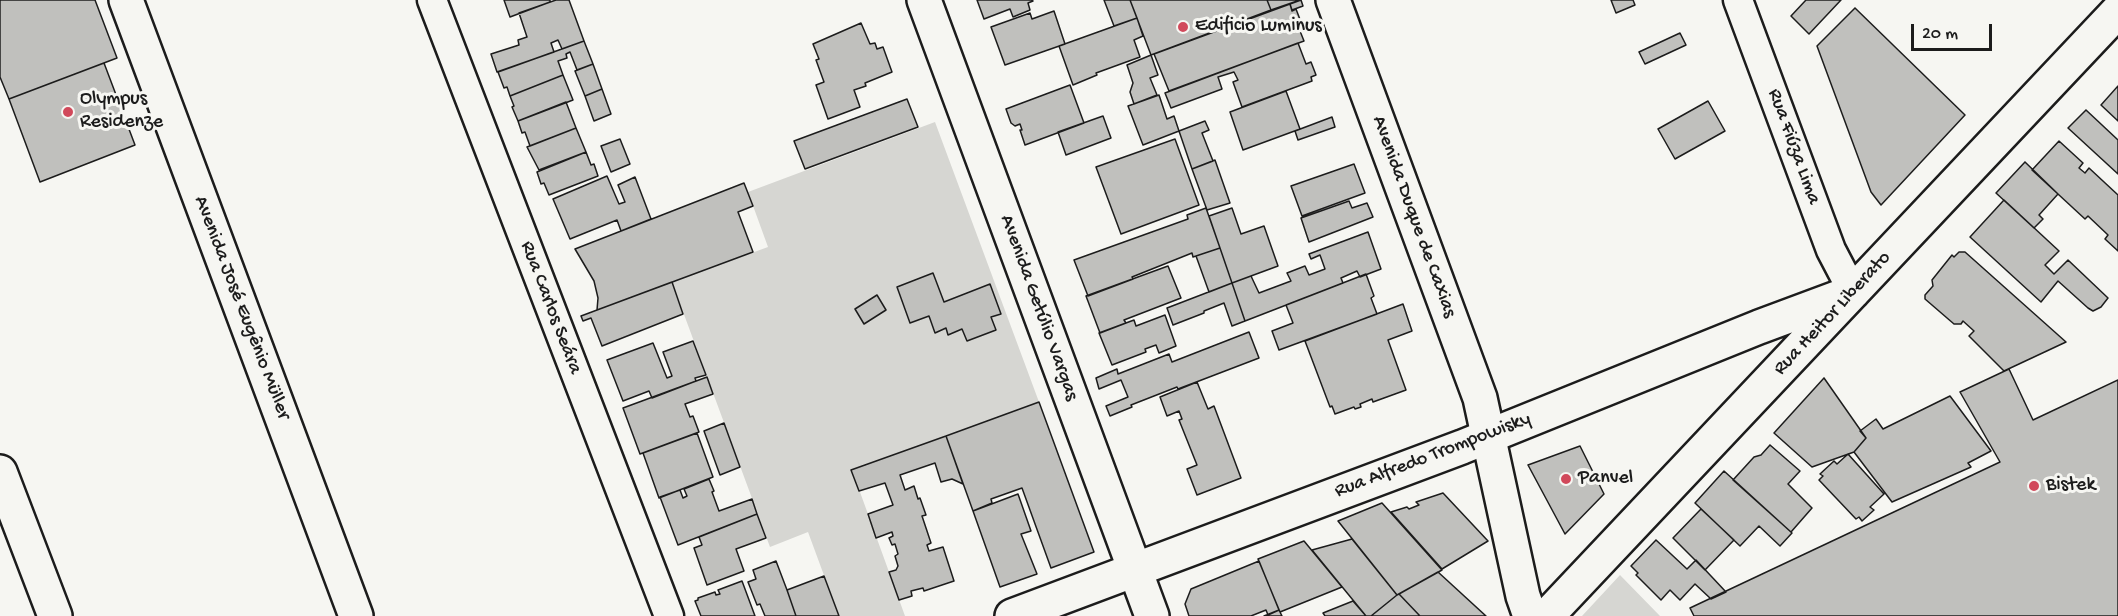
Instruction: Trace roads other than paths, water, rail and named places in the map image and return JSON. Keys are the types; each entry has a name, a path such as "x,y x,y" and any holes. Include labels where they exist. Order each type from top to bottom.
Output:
{"main road":[{"name":"Avenida José Eugênio Müller","path":"126,0 356,616"},
{"name":"Avenida Getúlio Vargas","path":"924,0 1152,616"},
{"name":"Avenida Duque de Caxias","path":"1333,0 1480,399 1523,596 1530,616"},
{"name":"Rua Heitor Liberato","path":"1547,616 2118,11"},
{"name":"Rua Alfredo Trompowisky","path":"1012,616 1488,436 1759,327 1853,292"},
{"path":"0,472 55,616"}],"street":[{"name":"Rua Carlos Seára","path":"432,0 669,616"},
{"name":"Rua Fiúza Lima","path":"1738,0 1831,250 1853,292"}],"place":[{"name":"Edificio Luminus","path":"1183,27"},
{"name":"Olympus Residenze","path":"68,112"},
{"name":"Panvel","path":"1566,479"},
{"name":"Bistek","path":"2034,486"}]}
